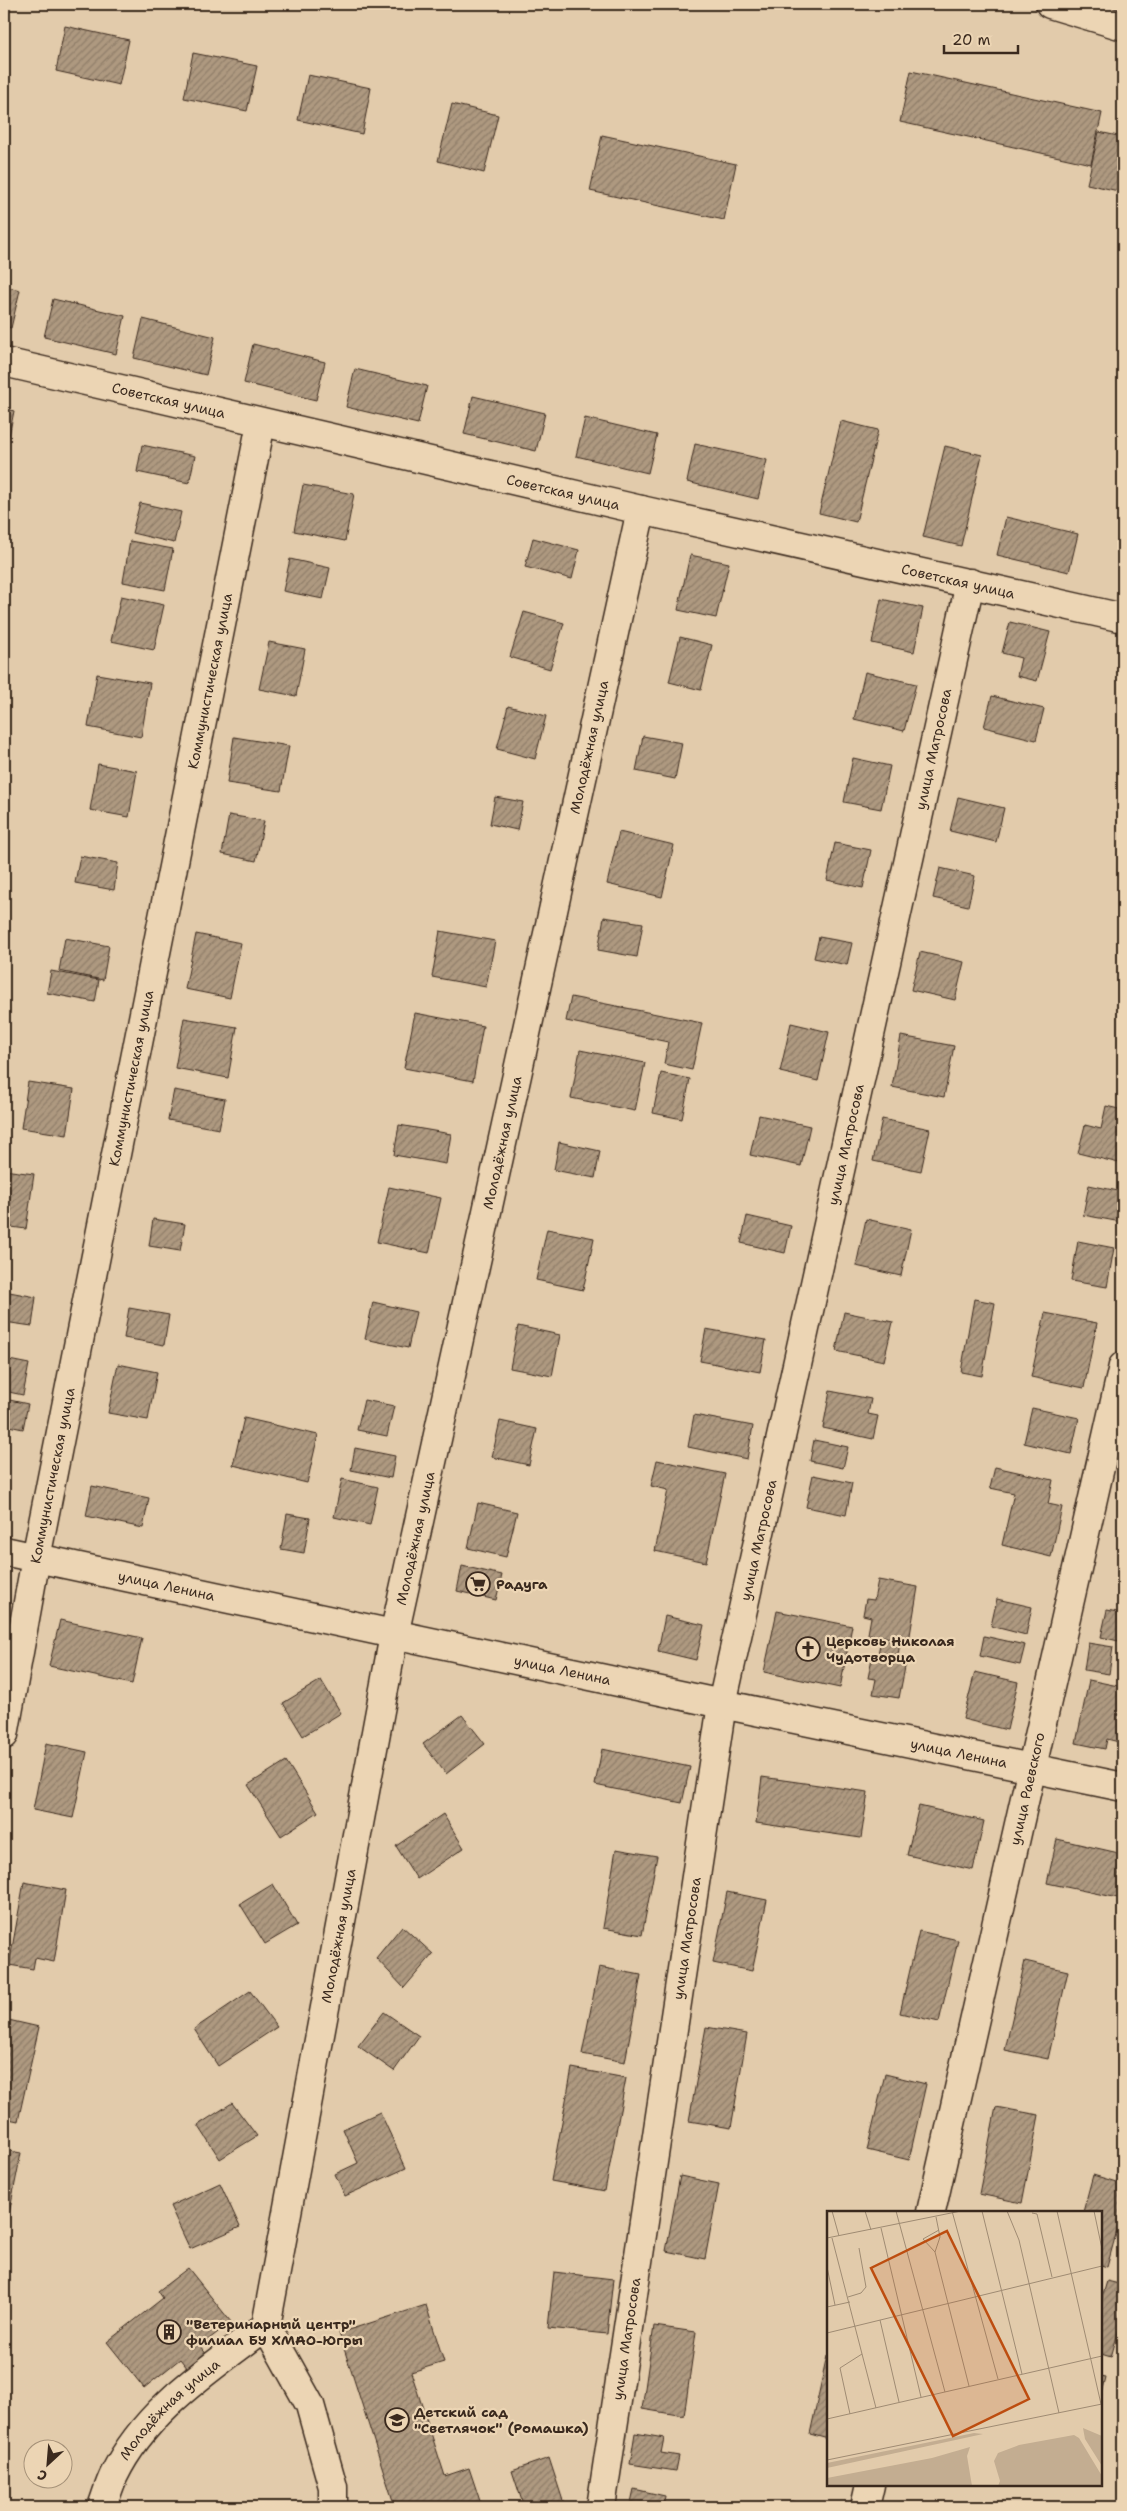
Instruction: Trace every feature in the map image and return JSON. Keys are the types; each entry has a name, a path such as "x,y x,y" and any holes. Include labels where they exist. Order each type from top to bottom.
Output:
{"street":[{"path":"1050,4 1123,26"},
{"name":"Советская улица","path":"4,362 640,510 1123,618"},
{"name":"Коммунистическая улица","path":"4,1735 36,1558 261,423"},
{"name":"Молодёжная улица","path":"102,2507 113,2475 133,2442 154,2417 178,2393 266,2326 394,1635 640,510"},
{"name":"улица Матросова","path":"601,2507 722,1704 970,583"},
{"name":"улица Раевского","path":"931,2211 1030,1768 1123,1366"},
{"name":"улица Ленина","path":"4,1551 394,1635 1123,1787"},
{"path":"266,2326 310,2406 333,2487 333,2507"},
{"path":"865,2507 870,2486"}],"building":[{"path":"4,4 11,4 4,38"},
{"path":"65,26 129,40 119,85 56,71"},
{"path":"193,53 257,66 247,111 184,98"},
{"path":"911,71 1102,113 1091,164 900,122"},
{"path":"308,75 371,88 362,134 298,120"},
{"path":"452,104 498,115 484,173 438,161"},
{"path":"1099,132 1123,137 1123,192 1087,184"},
{"path":"602,135 736,164 724,220 590,191"},
{"path":"4,286 20,290 11,328 4,326"},
{"path":"53,299 125,316 116,354 44,337"},
{"path":"143,319 215,337 206,375 134,358"},
{"path":"253,344 325,362 316,400 244,383"},
{"path":"355,369 427,386 418,424 346,407"},
{"path":"473,396 545,413 536,451 464,434"},
{"path":"4,408 14,411 8,441 4,440"},
{"path":"585,418 657,435 648,473 576,456"},
{"path":"841,421 878,430 856,522 819,513"},
{"path":"695,444 767,460 758,499 687,482"},
{"path":"142,445 195,456 189,483 137,472"},
{"path":"945,446 982,455 961,546 923,537"},
{"path":"303,485 354,494 345,541 294,531"},
{"path":"140,503 181,512 174,543 132,533"},
{"path":"1006,517 1078,534 1069,572 997,555"},
{"path":"533,538 579,550 572,579 525,567"},
{"path":"130,541 173,549 165,590 123,582"},
{"path":"690,555 729,563 716,618 678,610"},
{"path":"290,559 330,568 323,599 283,591"},
{"path":"121,596 164,605 154,650 111,641"},
{"path":"881,599 923,608 914,652 872,643"},
{"path":"524,612 564,623 550,669 510,657"},
{"path":"1010,622 1050,632 1037,681 1017,676 1021,658 1002,653"},
{"path":"680,637 712,645 701,690 669,682"},
{"path":"269,642 305,649 296,696 259,689"},
{"path":"865,672 916,684 904,731 854,719"},
{"path":"97,674 150,683 141,737 88,727"},
{"path":"992,696 1044,709 1036,740 984,727"},
{"path":"508,706 546,716 535,759 497,749"},
{"path":"643,736 682,743 675,779 636,771"},
{"path":"234,737 289,746 281,791 227,783"},
{"path":"853,758 890,766 881,809 844,802"},
{"path":"98,764 137,771 129,817 90,810"},
{"path":"495,797 523,802 517,830 490,824"},
{"path":"958,797 1004,808 996,842 950,831"},
{"path":"229,815 264,821 256,861 222,854"},
{"path":"619,832 674,845 662,897 607,884"},
{"path":"835,843 871,850 863,888 827,880"},
{"path":"80,856 118,863 114,890 75,883"},
{"path":"940,868 975,876 968,906 933,898"},
{"path":"604,917 643,923 637,957 598,950"},
{"path":"440,931 495,941 486,987 432,977"},
{"path":"196,934 241,943 230,998 185,989"},
{"path":"819,937 852,943 847,965 814,958"},
{"path":"65,938 109,946 103,980 59,971"},
{"path":"920,952 964,962 955,1000 911,990"},
{"path":"51,971 99,980 95,1002 47,993"},
{"path":"571,997 702,1023 692,1070 664,1064 668,1042 566,1021"},
{"path":"415,1013 483,1026 473,1081 404,1068"},
{"path":"184,1018 237,1027 228,1078 175,1068"},
{"path":"791,1023 829,1032 818,1081 780,1072"},
{"path":"901,1036 954,1046 944,1097 892,1087"},
{"path":"580,1050 645,1063 635,1111 571,1098"},
{"path":"661,1073 690,1079 682,1119 653,1113"},
{"path":"28,1082 74,1089 67,1135 21,1128"},
{"path":"174,1090 225,1099 219,1129 168,1120"},
{"path":"1106,1106 1123,1110 1123,1164 1078,1153 1085,1125 1101,1129"},
{"path":"759,1115 810,1126 801,1166 750,1155"},
{"path":"882,1119 930,1129 921,1171 873,1161"},
{"path":"399,1125 451,1134 446,1164 394,1155"},
{"path":"559,1142 600,1151 595,1178 554,1170"},
{"path":"4,1170 34,1174 26,1229 4,1226"},
{"path":"1089,1185 1123,1192 1121,1222 1083,1215"},
{"path":"389,1187 441,1198 429,1253 377,1242"},
{"path":"747,1216 791,1226 785,1253 741,1243"},
{"path":"153,1219 185,1224 180,1251 149,1246"},
{"path":"866,1219 911,1229 901,1276 856,1266"},
{"path":"547,1229 594,1238 583,1290 536,1280"},
{"path":"1078,1241 1114,1248 1107,1287 1071,1281"},
{"path":"4,1291 36,1297 32,1326 4,1322"},
{"path":"974,1299 995,1303 982,1376 961,1372"},
{"path":"373,1302 416,1312 408,1348 365,1339"},
{"path":"129,1308 169,1315 164,1345 124,1338"},
{"path":"844,1312 893,1322 884,1361 836,1351"},
{"path":"1045,1313 1097,1323 1084,1388 1031,1377"},
{"path":"518,1326 560,1335 552,1376 510,1368"},
{"path":"706,1329 766,1340 760,1372 700,1361"},
{"path":"4,1359 29,1364 23,1395 4,1391"},
{"path":"118,1364 157,1372 148,1420 108,1413"},
{"path":"830,1391 871,1399 868,1414 878,1416 873,1439 823,1428"},
{"path":"5,1399 28,1404 23,1429 4,1425"},
{"path":"364,1400 394,1406 387,1436 357,1430"},
{"path":"1032,1408 1079,1418 1071,1454 1024,1443"},
{"path":"694,1415 753,1426 747,1459 688,1447"},
{"path":"244,1418 318,1435 307,1483 233,1465"},
{"path":"500,1421 537,1429 529,1465 492,1457"},
{"path":"814,1440 848,1447 843,1468 810,1461"},
{"path":"355,1448 395,1456 391,1478 351,1470"},
{"path":"657,1460 725,1474 706,1562 655,1551 668,1490 651,1486"},
{"path":"995,1467 1053,1480 1048,1504 1062,1507 1051,1557 1002,1545 1014,1493 990,1488"},
{"path":"813,1475 852,1483 846,1515 806,1507"},
{"path":"342,1479 378,1487 370,1525 334,1517"},
{"path":"1123,1480 1123,1497 1119,1496"},
{"path":"92,1486 149,1498 143,1528 86,1516"},
{"path":"478,1503 517,1512 506,1557 468,1548"},
{"path":"287,1514 310,1518 304,1553 281,1549"},
{"path":"462,1566 502,1575 496,1600 457,1591"},
{"path":"878,1580 918,1587 909,1641 868,1634 871,1617 863,1615 866,1599 874,1600"},
{"path":"997,1599 1032,1607 1026,1635 991,1626"},
{"path":"1107,1610 1123,1613 1123,1642 1101,1637"},
{"name":"Церковь Николая Чудотворца","path":"777,1611 852,1626 840,1688 764,1672"},
{"path":"665,1616 704,1625 696,1660 658,1651"},
{"path":"60,1620 142,1638 132,1684 49,1666"},
{"path":"984,1636 1025,1645 1020,1665 980,1656"},
{"path":"881,1639 900,1643 897,1661 906,1662 899,1698 873,1694 876,1679 868,1678 872,1658 877,1659"},
{"path":"1088,1643 1113,1647 1109,1674 1084,1670"},
{"path":"975,1672 1018,1682 1007,1730 963,1719"},
{"path":"321,1680 341,1713 303,1736 283,1703"},
{"path":"1089,1680 1123,1687 1123,1743 1107,1739 1105,1749 1076,1743"},
{"path":"462,1715 485,1744 446,1774 423,1744"},
{"path":"46,1743 87,1752 73,1818 33,1810"},
{"path":"602,1749 690,1767 682,1803 595,1785"},
{"path":"286,1761 318,1812 281,1836 248,1785"},
{"path":"762,1777 868,1792 861,1838 756,1823"},
{"path":"919,1806 984,1821 973,1870 907,1855"},
{"path":"443,1814 464,1848 417,1879 396,1846"},
{"path":"1057,1839 1123,1854 1123,1899 1047,1883"},
{"path":"616,1849 657,1856 642,1935 603,1928"},
{"path":"24,1882 66,1890 54,1962 35,1958 33,1969 9,1965"},
{"path":"273,1884 297,1925 265,1944 240,1904"},
{"path":"727,1892 767,1900 752,1971 713,1963"},
{"path":"402,1926 433,1954 404,1988 376,1958"},
{"path":"919,1931 958,1940 939,2022 900,2013"},
{"path":"1025,1961 1068,1971 1048,2059 1005,2050"},
{"path":"599,1967 641,1975 625,2062 582,2054"},
{"path":"250,1991 277,2027 218,2066 194,2029"},
{"path":"384,2012 419,2036 394,2071 358,2046"},
{"path":"4,2019 39,2027 18,2121 4,2118"},
{"path":"706,2027 747,2034 731,2128 689,2121"},
{"path":"572,2068 626,2078 605,2191 551,2181"},
{"path":"885,2074 926,2084 909,2160 867,2150"},
{"path":"232,2103 257,2136 220,2159 198,2125"},
{"path":"996,2107 1039,2115 1022,2203 979,2194"},
{"path":"380,2112 406,2168 345,2196 335,2174 358,2163 343,2129"},
{"path":"4,2150 21,2153 4,2239"},
{"path":"1093,2175 1123,2184 1123,2208 1107,2267 1102,2265 1102,2211 1083,2211"},
{"path":"680,2176 719,2184 705,2259 666,2251"},
{"path":"220,2183 240,2227 190,2249 170,2206"},
{"name":"\"Ветеринарный центр\" филиал БУ ХМАО-Югры","path":"188,2268 231,2322 200,2346 207,2355 188,2369 180,2359 144,2388 107,2342 163,2298 158,2291"},
{"path":"554,2272 613,2279 607,2334 548,2328"},
{"path":"1107,2281 1123,2285 1123,2315 1111,2357 1102,2354 1102,2298"},
{"name":"Детский сад \"Светлячок\" (Ромашка)","path":"426,2305 444,2362 411,2372 445,2476 469,2468 482,2507 395,2507 339,2333"},
{"path":"654,2326 696,2332 684,2416 642,2409"},
{"path":"827,2356 827,2439 810,2434"},
{"path":"1102,2376 1106,2377 1102,2394"},
{"path":"635,2433 664,2438 661,2453 679,2456 676,2471 630,2464"},
{"path":"549,2458 565,2507 524,2507 512,2471"},
{"path":"634,2489 665,2496 663,2507 630,2507"},
{"path":"791,2501 816,2507 789,2507"}],"place":[{"name":"Радуга","path":"478,1584"},
{"name":"Церковь Николая Чудотворца","path":"808,1649"},
{"name":"\"Ветеринарный центр\" филиал БУ ХМАО-Югры","path":"169,2332"},
{"name":"Детский сад \"Светлячок\" (Ромашка)","path":"397,2420"}]}
